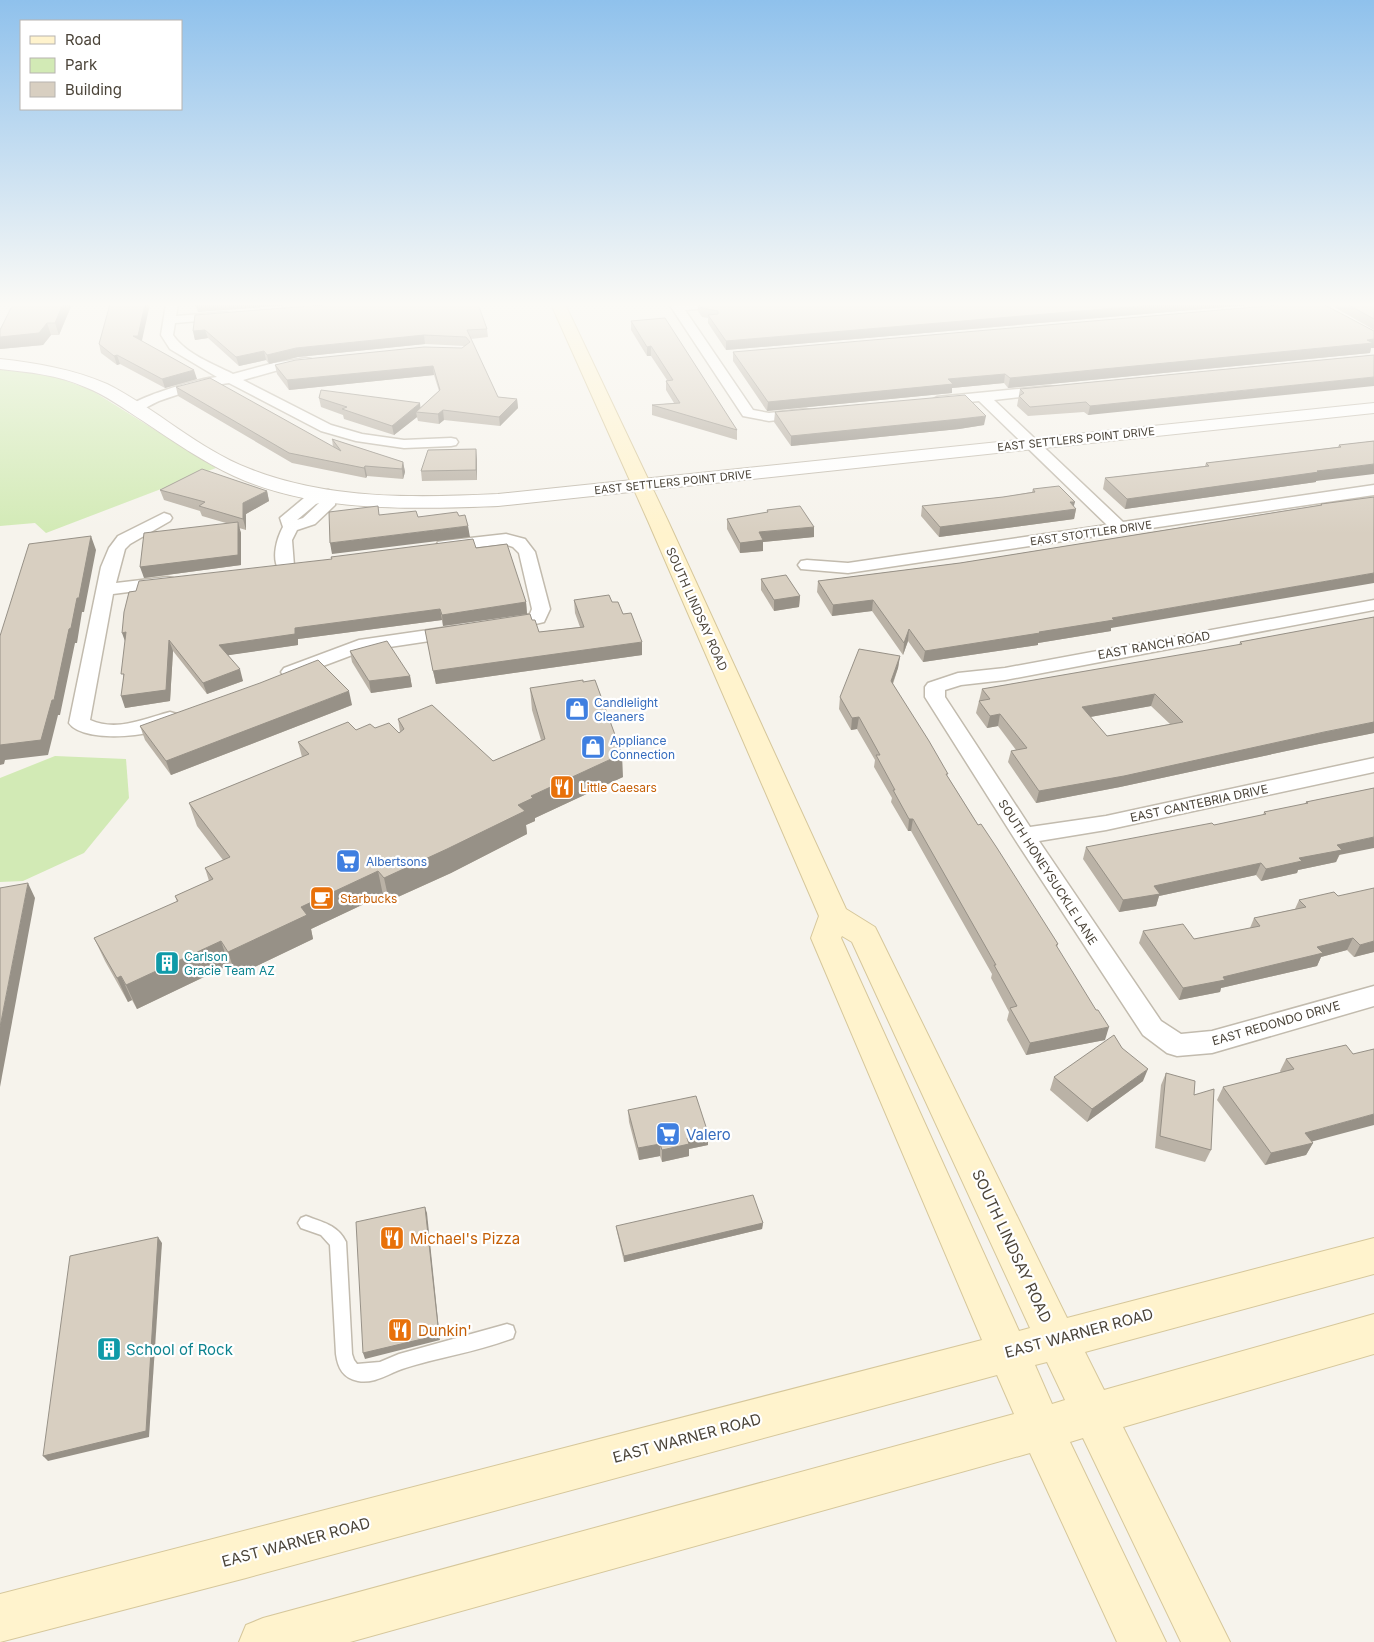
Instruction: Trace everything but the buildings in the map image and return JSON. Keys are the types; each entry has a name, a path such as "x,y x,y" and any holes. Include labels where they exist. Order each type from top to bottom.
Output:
{"main road":[{"name":"SOUTH LINDSAY ROAD","path":"594,381 834,916 864,935 1056,1339 1206,1642"},
{"path":"834,916 826,938 1041,1428 1142,1642"},
{"name":"EAST WARNER ROAD","path":"0,1618 246,1556 1056,1339 1374,1256"},
{"path":"263,1642 1093,1414 1374,1334"}],"street":[{"name":"EAST SETTLERS POINT DRIVE","path":"82,381 102,388 212,458 244,474 299,490 328,495 403,502 498,500 1374,408"},
{"path":"134,408 160,406 222,387 229,381"},
{"path":"234,381 326,428 361,438 404,444 451,442"},
{"path":"729,381 748,413 755,416 767,417 816,412"},
{"path":"923,402 1060,389"},
{"path":"982,396 1121,529"},
{"name":"EAST STOTTLER DRIVE","path":"807,565 848,568 1374,490"},
{"path":"285,566 284,540 291,527 309,521 327,505 328,495"},
{"path":"164,518 124,540 117,548 106,590 79,722 91,730 133,731 184,712"},
{"path":"276,677 359,646 538,618 541,609 527,552 519,543 506,540 431,548"},
{"path":"266,569 304,564"},
{"path":"106,590 181,580"},
{"name":"EAST RANCH ROAD","path":"935,687 958,679 1005,674 1374,605"},
{"name":"SOUTH HONEYSUCKLE LANE","path":"935,687 935,697 1024,836 1152,1028 1177,1045"},
{"name":"EAST CANTEBRIA DRIVE","path":"1024,836 1106,823 1374,765"},
{"name":"EAST REDONDO DRIVE","path":"1177,1045 1212,1042 1374,996"}],"lane":[{"path":"306,1223 326,1230 338,1242 344,1354 346,1365 354,1372 363,1373 384,1369 400,1362 507,1332"}],"green space":[{"path":"0,381 66,381 91,390 216,468 46,533 35,523 0,526"},
{"path":"55,756 126,759 129,798 84,853 23,881 0,882 0,778"}],"place":[{"name":"Candlelight Cleaners","path":"577,709"},
{"name":"Appliance Connection","path":"593,747"},
{"name":"Little Caesars","path":"562,787"},
{"name":"Albertsons","path":"348,861"},
{"name":"Starbucks","path":"322,898"},
{"name":"Carlson Gracie Team AZ","path":"167,963"},
{"name":"Valero","path":"668,1134"},
{"name":"Michael's Pizza","path":"392,1238"},
{"name":"Dunkin'","path":"400,1330"},
{"name":"School of Rock","path":"109,1349"}]}
